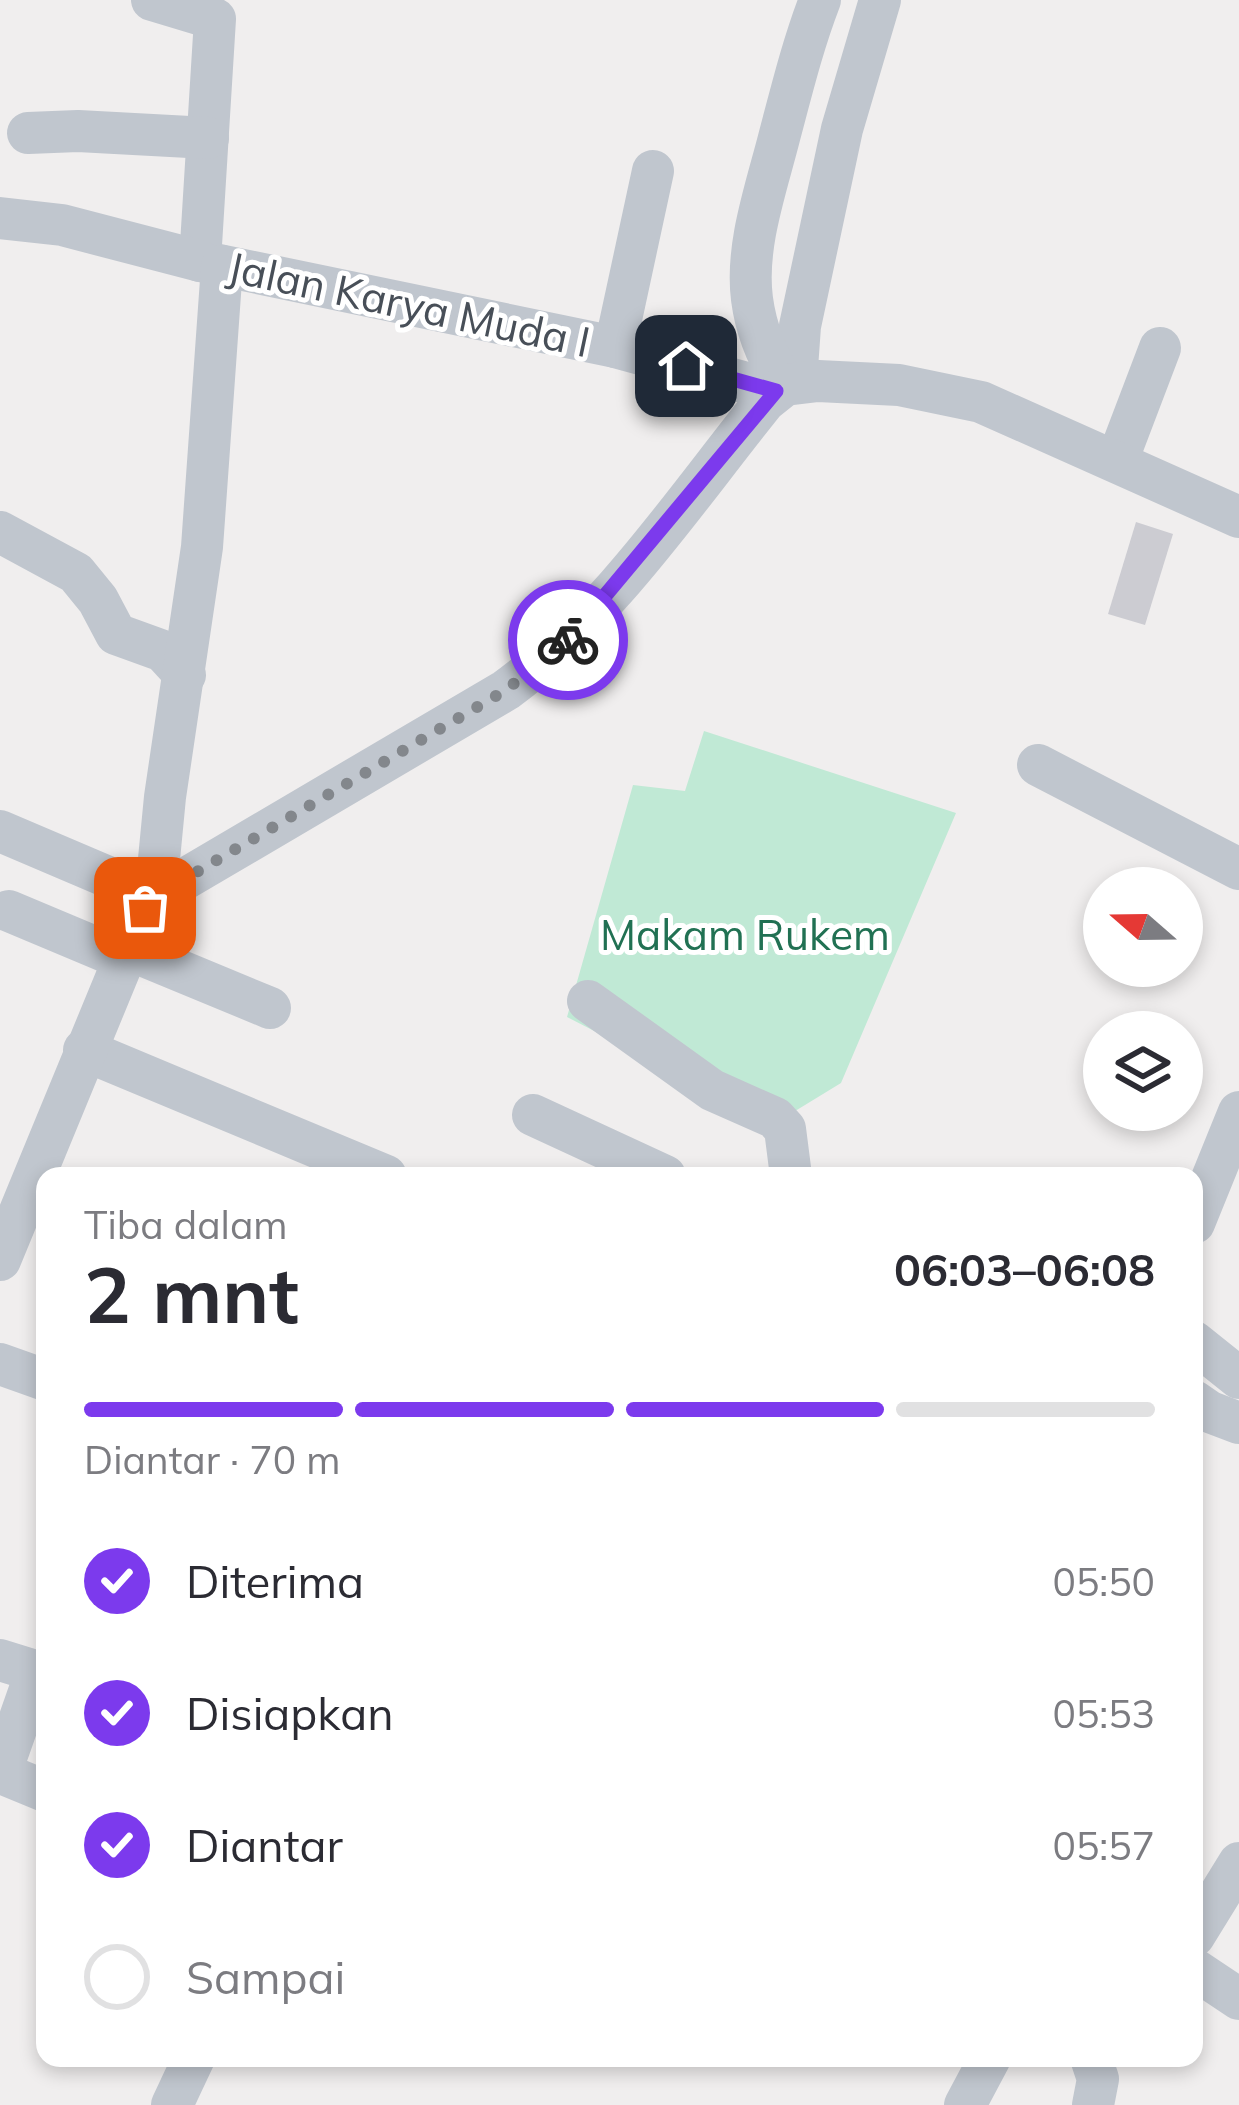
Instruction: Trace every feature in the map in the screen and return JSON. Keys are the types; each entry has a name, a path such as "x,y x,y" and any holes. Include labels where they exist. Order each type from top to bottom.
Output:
{"street":[{"name":"Jalan Karya Muda I","path":"152,0 217,10 208,138 211,263 786,386 899,385 981,402 1239,517"},
{"path":"786,386 757,325 752,264 762,204 820,0"},
{"path":"37,1167 145,908 158,895 506,690 553,656 786,386 842,129 880,0"},
{"path":"28,133 208,138"},
{"path":"615,346 653,171"},
{"path":"0,218 62,225 211,263 202,547 165,797 158,895"},
{"path":"1117,461 1160,348"},
{"path":"0,532 76,573 116,634 163,651 185,675"},
{"path":"1038,765 1239,869"},
{"path":"0,831 158,895"},
{"path":"9,911 270,1008"},
{"path":"588,1001 712,1090 776,1118 784,1129 790,1167"},
{"path":"84,1050 364,1167"},
{"path":"1203,1201 1239,1112"},
{"path":"533,1115 575,1157 622,1167"},
{"path":"0,1260 36,1170"},
{"path":"1203,1349 1239,1378"},
{"path":"0,1364 36,1377"},
{"path":"1203,1407 1239,1423"},
{"path":"0,1660 29,1669 34,1678 2,1769 36,1787"},
{"path":"1203,1921 1239,1863"},
{"path":"1203,1975 1239,2000"},
{"path":"172,2105 190,2067"},
{"path":"965,2105 985,2067"},
{"path":"1093,2105 1098,2079 1094,2067"}],"green space":[{"name":"Makam Rukem","path":"704,731 956,813 841,1083 769,1127 567,1017 633,785 685,791"}],"building":[{"path":"1136,522 1173,534 1145,625 1108,614"}],"way so far":[{"path":"145,908 161,893 506,690 568,640"}],"route":[{"path":"568,640 776,391 686,366"}]}
